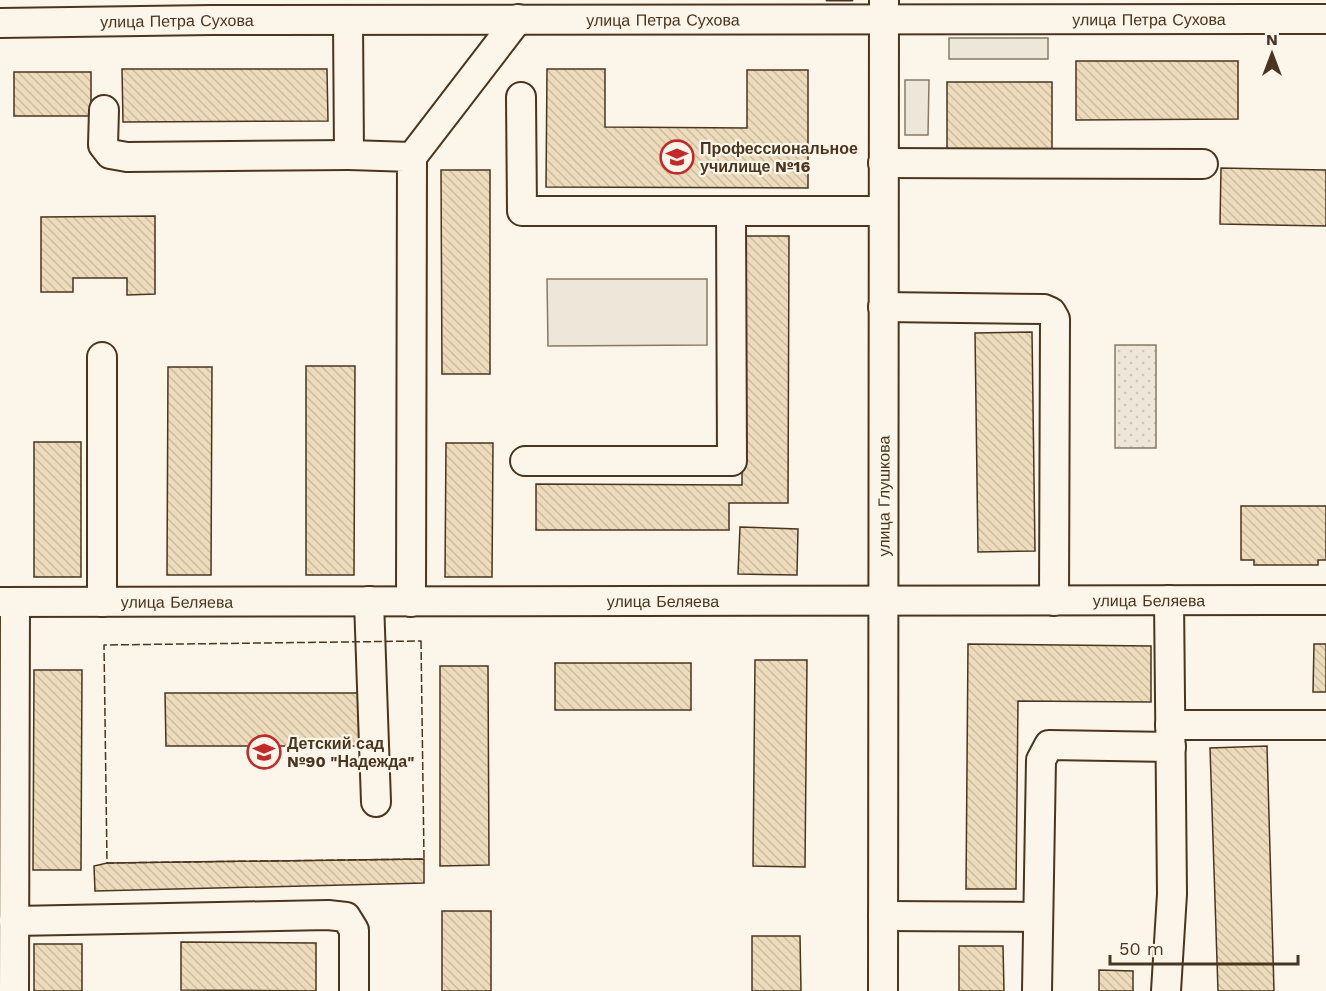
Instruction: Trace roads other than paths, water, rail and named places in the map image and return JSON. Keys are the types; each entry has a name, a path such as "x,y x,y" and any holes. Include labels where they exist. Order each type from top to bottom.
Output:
{"street":[{"name":"улица Петра Сухова","path":"0,23 211,10 348,21 518,19 706,9 1048,10 1326,19"},
{"name":"улица Глушкова","path":"883,991 884,9"},
{"path":"411,602 412,157 518,19"},
{"path":"348,21 349,155"},
{"path":"521,97 522,211 883,211"},
{"path":"104,110 103,145 110,154 127,157 349,155 412,157"},
{"path":"883,163 1203,164"},
{"path":"525,461 732,461 731,211"},
{"path":"883,308 1044,309 1051,312 1054,319 1054,601"},
{"path":"102,357 102,602"},
{"path":"1166,991 1172,894 1169,600"},
{"name":"улица Беляева","path":"7,602 1326,600"},
{"path":"7,602 7,736 14,921 14,991"},
{"path":"369,602 376,802"},
{"path":"1037,991 1041,760 1049,745 1326,725"},
{"path":"14,921 328,915 346,917 354,930 354,991"},
{"path":"883,916 1038,917"}],"place":[{"name":"Профессиональное училище №16","path":"677,157"},
{"name":"Детский сад №90 \"Надежда\"","path":"264,752"}]}
